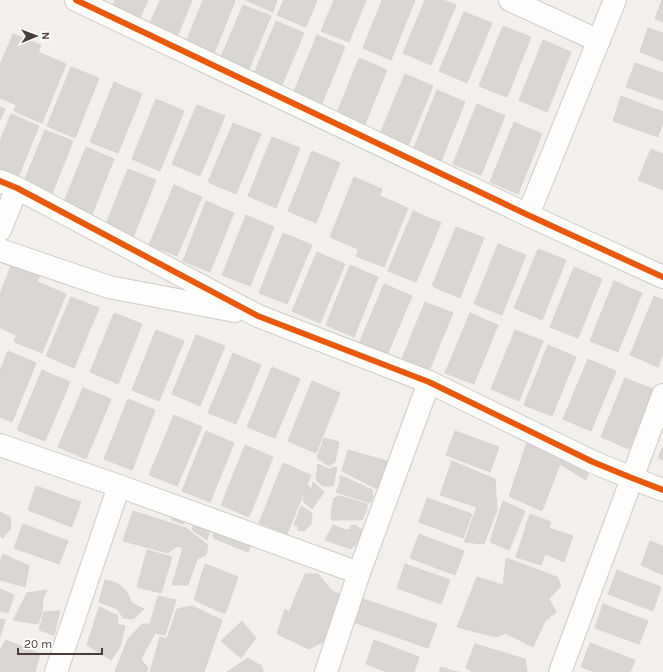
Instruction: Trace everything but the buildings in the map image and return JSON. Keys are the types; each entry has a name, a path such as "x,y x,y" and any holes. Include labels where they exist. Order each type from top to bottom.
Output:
{"street":[{"path":"76,0 528,215 663,277"},
{"path":"510,0 599,41"},
{"path":"528,215 615,0"},
{"path":"0,230 8,185 258,316 429,382 593,462 663,490"},
{"path":"0,250 109,287 258,316"},
{"path":"326,672 359,573 429,382"},
{"path":"560,672 663,395"},
{"path":"0,445 119,486 359,573"},
{"path":"56,672 119,486"}],"cycle path":[{"path":"76,0 528,215 663,277"},
{"path":"0,181 17,188 258,316 429,382 593,462 663,490"}]}
